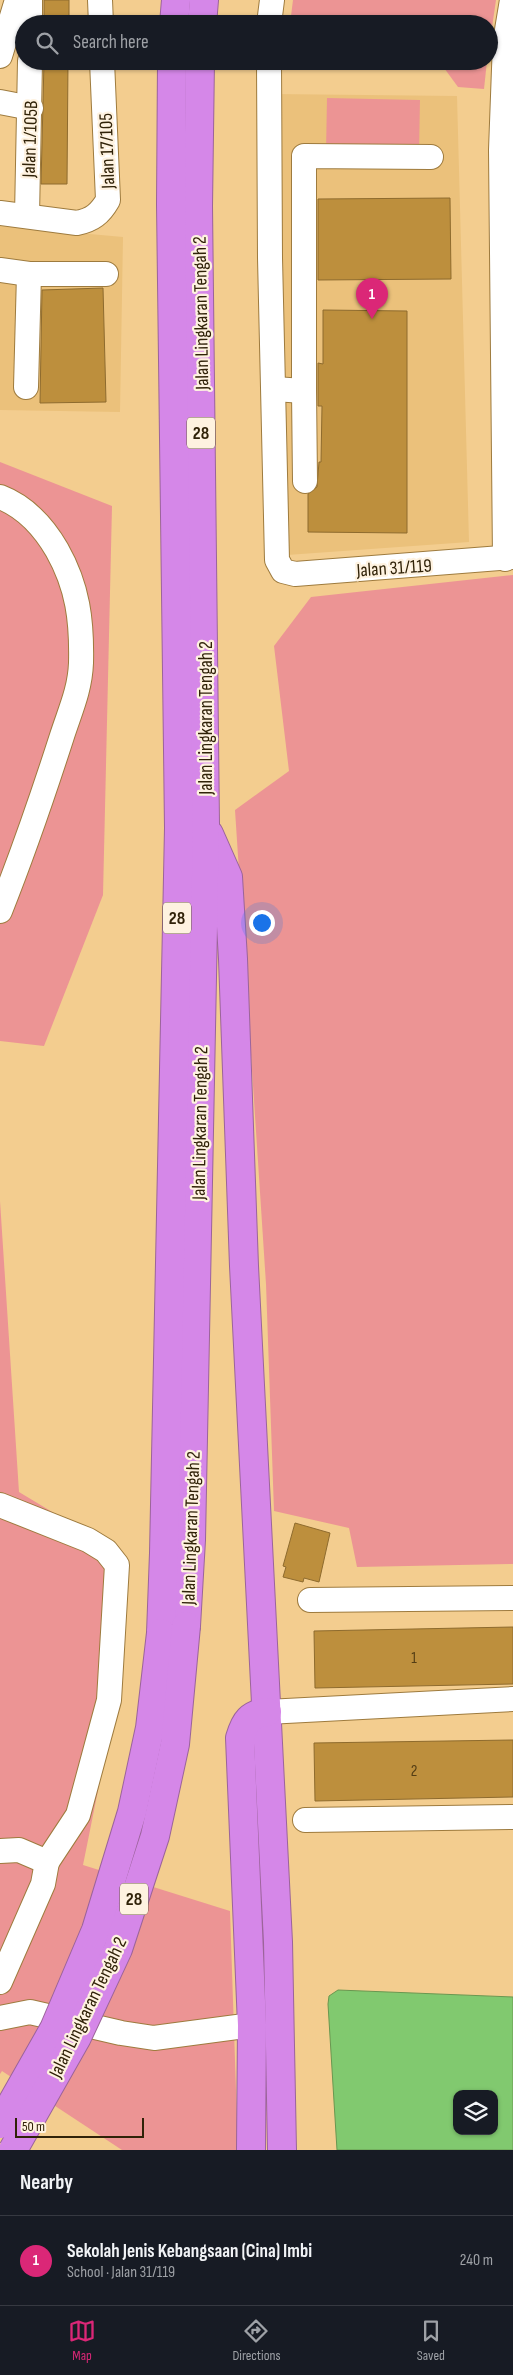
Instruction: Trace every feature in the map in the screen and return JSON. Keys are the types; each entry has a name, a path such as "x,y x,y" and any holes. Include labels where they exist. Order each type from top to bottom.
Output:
{"highway":[{"path":"175,15 176,0"},
{"path":"203,15 204,0"},
{"name":"Jalan Lingkaran Tengah 2","path":"12,2150 77,2037 114,1958 152,1845 175,1744 173,1629 165,1543 179,828 171,204 172,70"},
{"name":"Jalan Lingkaran Tengah 2","path":"0,2124 54,2029 96,1930 132,1812 191,1540 205,824 198,206 200,70"},
{"path":"205,824 228,877 230,904 245,1276 278,1942 282,2150"},
{"path":"251,2150 252,2026 240,1738 244,1724 253,1714 267,1712"}],"street":[{"path":"0,56 17,0"},
{"path":"30,0 30,15"},
{"path":"100,0 101,15"},
{"path":"270,15 272,0"},
{"name":"Jalan 31/119","path":"274,389 277,560 283,571 295,574 509,558 508,284 507,236 501,150 505,42 511,10"},
{"name":"Jalan 1/105B","path":"27,216 31,108 30,70"},
{"name":"Jalan 17/105","path":"27,216 77,223 89,221 102,211 108,200 102,70"},
{"path":"269,70 270,258 274,389 304,391"},
{"path":"0,102 31,108"},
{"path":"269,156 431,157"},
{"path":"304,156 305,481"},
{"path":"0,212 27,216"},
{"path":"0,270 29,274 106,274"},
{"path":"26,387 29,274"},
{"path":"0,497 15,503 30,515 48,535 66,565 77,596 81,664 74,705 0,911"},
{"path":"0,1505 88,1540 106,1551 117,1565 109,1700 78,1816 47,1862 43,1884 0,1982"},
{"path":"310,1600 513,1598"},
{"path":"267,1712 513,1699"},
{"path":"305,1820 513,1817"},
{"path":"0,1851 19,1850 47,1862"},
{"path":"0,2018 30,2012 121,2033 154,2038 252,2026"}],"shaded area":[{"path":"293,0 496,0 494,15 291,15"},
{"path":"446,70 486,70 484,89 458,87"},
{"path":"273,94 457,96 469,542 287,555"},
{"path":"327,98 420,100 419,153 326,152"},
{"path":"0,226 123,237 120,412 0,410"},
{"path":"0,462 112,506 103,895 44,1046 0,1041"},
{"path":"513,575 513,1564 357,1567 349,1528 274,1511 266,1284 235,810 289,771 274,646 311,597"},
{"path":"0,1201 19,1492 122,1554 119,1686 83,1865 230,1911 238,2150 122,2150 2,2071 0,2074"},
{"path":"338,1990 513,1997 513,2150 337,2150 329,1996"}],"building":[{"path":"44,0 69,0 69,15 44,15"},
{"path":"44,70 68,70 67,184 41,184"},
{"path":"450,198 451,279 318,280 318,199"},
{"path":"103,288 106,402 40,403 42,290"},
{"path":"323,310 407,311 407,533 308,532 308,494 317,487 319,462 321,462 322,406 318,406 318,363 323,364"},
{"path":"295,1523 330,1533 319,1582 304,1578 303,1582 283,1577 286,1567 283,1566"},
{"path":"513,1627 513,1684 315,1688 314,1631"},
{"path":"513,1740 513,1797 315,1801 314,1743"}],"place":[{"name":"Sekolah Jenis Kebangsaan (Cina) Imbi","path":"372,319"}]}
